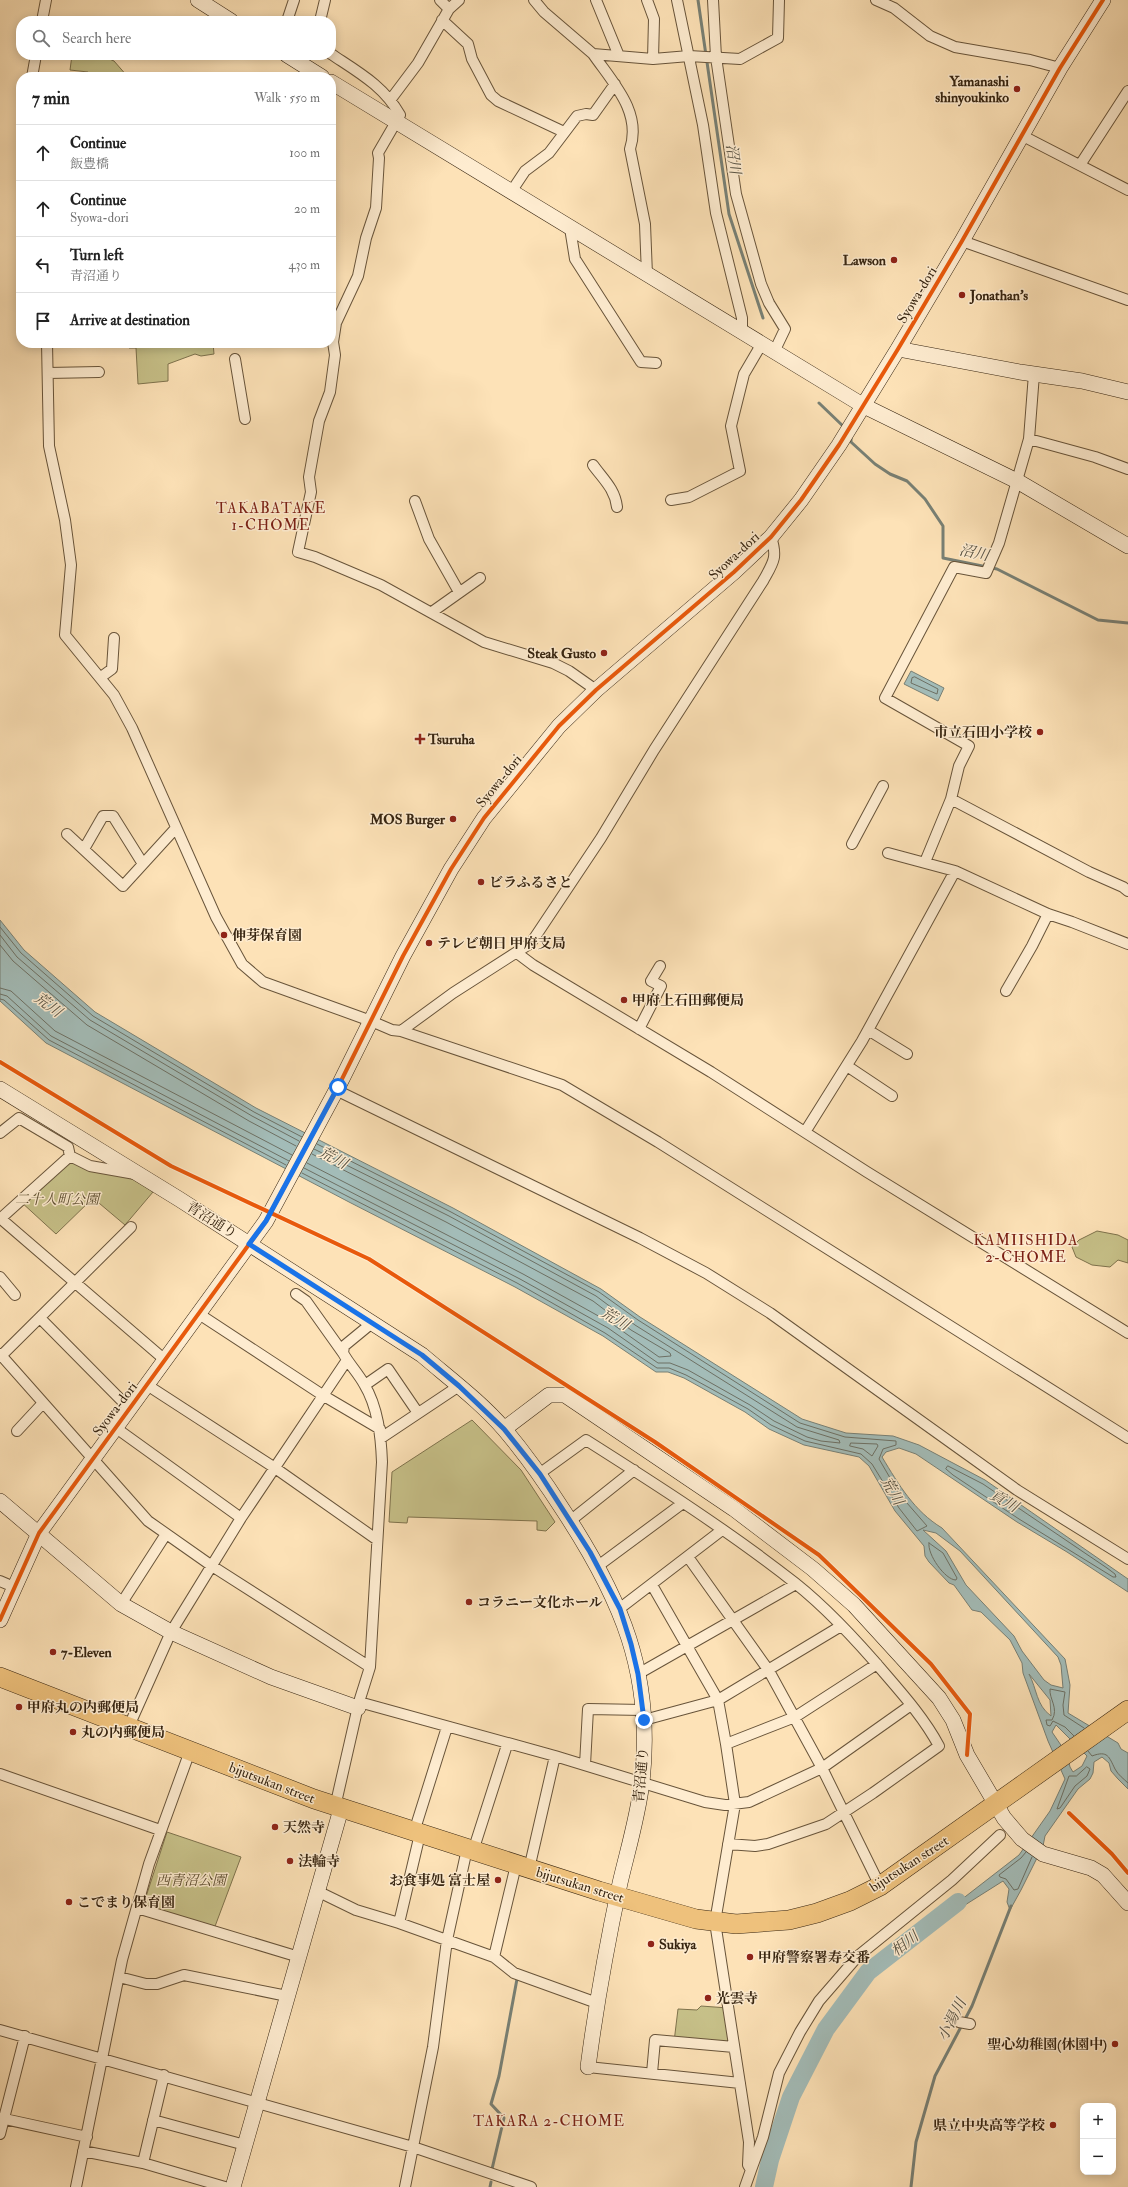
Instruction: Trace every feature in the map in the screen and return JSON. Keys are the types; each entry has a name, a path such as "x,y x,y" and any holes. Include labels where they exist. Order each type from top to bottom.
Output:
{"highway":[{"name":"bijutsukan street","path":"0,1677 338,1808 617,1896 715,1922 759,1923 789,1920 837,1906 880,1886 1128,1710"}],"street":[{"path":"43,16 46,0"},
{"path":"198,0 223,16"},
{"path":"289,16 294,0"},
{"path":"321,16 325,0"},
{"path":"440,0 449,9"},
{"path":"391,99 418,63 449,9 459,0"},
{"path":"534,0 544,12 593,54 628,105 632,119 633,138 630,149 645,224 647,276"},
{"path":"596,0 619,56"},
{"path":"648,0 654,19 653,59"},
{"path":"677,0 703,125 716,213 742,318 742,333"},
{"path":"672,500 689,497 740,472 731,426 744,374 785,329 769,303 748,241 736,194 714,57 713,0"},
{"path":"593,54 653,59 689,56 740,59 778,38 779,0"},
{"path":"876,0 894,8 930,36 956,46 1030,60 1060,68"},
{"name":"Syowa-dori","path":"0,1620 7,1584 39,1534 266,1221 336,1090 403,956 451,869 484,818 559,726 596,690 734,572 771,536 801,500 864,406 962,241 1060,68 1103,0"},
{"path":"442,20 468,44 472,59 491,95 498,101 564,132"},
{"path":"336,57 365,76 391,99 400,115 378,153 376,208 366,238 358,276 336,323"},
{"path":"33,72 35,60"},
{"path":"295,60 314,72"},
{"path":"511,192 525,171 549,153 577,116 586,114 593,115 615,84"},
{"path":"336,85 767,349 864,406 1018,481 1128,546"},
{"path":"1080,165 1128,91"},
{"path":"1021,135 1128,190"},
{"path":"570,228 575,259 610,315 641,362 656,364"},
{"path":"962,241 1128,300"},
{"path":"47,348 49,446 65,520 71,565 66,635 114,695 132,728 216,917 242,964 263,982 392,1030 401,1031 562,1085 658,1142 1128,1438"},
{"path":"334,348 335,355 330,392 319,421 309,477 311,492 298,552 315,557 380,584 484,642 553,663 569,671 596,690"},
{"path":"898,349 1082,382 1128,392"},
{"path":"235,359 246,419"},
{"path":"48,373 99,372"},
{"path":"925,862 951,799 959,766 969,746 885,698 954,567 986,573 1000,543 1029,439 1034,374"},
{"path":"1029,439 1096,457 1128,469"},
{"path":"593,465 609,485 616,498 617,507"},
{"path":"415,501 430,539 459,592"},
{"path":"401,1031 454,993 517,953 530,943 601,838 654,750 763,581 774,561 776,551 771,536"},
{"path":"432,612 480,578"},
{"path":"101,677 112,669 114,638"},
{"path":"852,844 883,786"},
{"path":"951,799 1089,872 1123,887 1128,891"},
{"path":"84,849 103,816 113,816 143,864"},
{"path":"67,834 123,886 176,829"},
{"path":"888,852 955,871 1048,914 1128,944"},
{"path":"805,1132 868,1030 955,871"},
{"path":"1006,991 1032,946 1048,914"},
{"path":"517,953 533,965 639,1029 1128,1333"},
{"path":"639,1029 661,986 652,981 660,966"},
{"path":"868,1030 907,1054"},
{"path":"847,1066 892,1096"},
{"name":"青沼通り","path":"0,1089 249,1244 422,1355 459,1386 504,1429 540,1474 598,1566 620,1609 631,1644 638,1674 643,1715 642,1782 637,1814 617,1896 597,2002 588,2066"},
{"path":"336,1090 640,1238 706,1273 770,1313 1017,1490 1128,1559"},
{"path":"0,1132 19,1118 68,1147 70,1156"},
{"path":"70,1156 90,1166 139,1175"},
{"path":"70,1156 0,1218 165,1360"},
{"path":"131,1227 40,1318 0,1355 93,1458 134,1507 166,1534 212,1566 370,1667"},
{"path":"0,1277 15,1294"},
{"path":"233,2187 317,1892 338,1808 358,1705 370,1667 376,1539 382,1462 380,1433 364,1384 306,1301 296,1294"},
{"path":"199,1314 380,1433"},
{"path":"40,1318 129,1408"},
{"path":"129,1726 172,1632 241,1518 324,1396 345,1357 344,1346 372,1323"},
{"path":"364,1384 388,1369 418,1413"},
{"path":"147,1385 275,1468 376,1539"},
{"path":"380,1433 418,1413 459,1386"},
{"path":"504,1429 549,1394 564,1395 789,1549 854,1606 939,1698 953,1720 967,1755 996,1805 1004,1818 1022,1840 1043,1854 1091,1868 1103,1875 1128,1903"},
{"path":"17,1431 43,1403"},
{"path":"116,1428 241,1518"},
{"path":"540,1474 586,1440 634,1470 722,1530 796,1584 841,1626 877,1664 930,1729 938,1746 844,1813 826,1824 768,1844 755,1846 728,1844"},
{"path":"570,1521 634,1470"},
{"path":"0,1501 121,1604 172,1632 271,1677 358,1705 447,1727 507,1745 555,1756 705,1802 725,1805 749,1802 822,1768 911,1705"},
{"path":"598,1566 683,1503"},
{"path":"620,1609 722,1530"},
{"path":"121,1604 166,1534"},
{"path":"688,1557 769,1671 822,1768 880,1886"},
{"path":"638,1674 796,1584"},
{"path":"652,1585 688,1645 718,1700 726,1744 736,1804 715,1922 749,2142 748,2165 751,2170"},
{"path":"585,1765 588,1709 643,1715 718,1700 769,1671 841,1626"},
{"path":"726,1744 795,1717 877,1664"},
{"path":"399,1923 417,1833 447,1727"},
{"path":"405,2187 433,2047 447,1940 470,1850 507,1745"},
{"path":"76,2187 119,1977 137,1908 160,1830 190,1751"},
{"path":"494,1957 555,1756"},
{"path":"0,1774 160,1830"},
{"path":"745,2187 763,2137 780,2073 800,2032 819,2001 838,1977 858,1956 936,1894 1000,1835"},
{"path":"317,1892 356,1910 399,1923 494,1957 514,1973 597,2002"},
{"path":"137,1908 299,1957"},
{"path":"119,1977 146,1984 157,1984 184,1975 287,1996"},
{"path":"959,2022 970,2024"},
{"path":"0,2030 258,2101 414,2147 531,2187"},
{"path":"0,2134 2,2119 25,2036"},
{"path":"652,2073 655,2040 734,2047"},
{"path":"588,2066 740,2083"},
{"path":"143,2163 164,2075"},
{"path":"2,2119 87,2137"},
{"path":"153,2120 245,2146"},
{"path":"83,2151 143,2163 225,2187"}],"green space":[{"path":"71,60 112,60 124,72 88,72 70,70"},
{"path":"136,348 213,348 214,354 201,356 195,354 168,364 168,381 138,384"},
{"name":"二十人町公園","path":"70,1156 130,1176 153,1192 125,1225 93,1198 56,1234 20,1201"},
{"path":"1097,1231 1118,1235 1128,1240 1128,1263 1118,1260 1110,1267 1092,1265 1076,1257 1072,1247 1079,1240"},
{"path":"472,1420 521,1470 555,1522 546,1531 537,1530 537,1521 408,1517 407,1523 389,1522 392,1472"},
{"name":"西青沼公園","path":"167,1832 241,1857 214,1929 142,1909"},
{"path":"701,2006 728,2008 734,2047 674,2042 678,2009 697,2010"}],"water":[{"path":"911,671 944,688 938,701 904,684"},
{"path":"0,920 24,950 95,1012 256,1108 453,1208 601,1289 640,1317 802,1419 846,1433 893,1436 919,1445 985,1480 1128,1579 1128,1592 1067,1552 1017,1522 916,1454 899,1448 886,1452 882,1457 908,1497 923,1514 942,1528 1065,1659 1070,1685 1068,1713 1118,1743 1121,1749 1128,1753 1128,1789 1111,1771 1109,1763 1102,1757 1094,1762 1093,1773 1090,1779 1078,1789 1045,1836 1043,1846 1010,1910 1007,1902 1009,1889 1003,1881 965,1905 939,1917 1019,1855 1050,1811 1065,1779 1048,1741 1023,1673 1022,1663 1010,1640 981,1612 972,1610 954,1585 949,1583 929,1562 925,1556 924,1546 895,1511 869,1466 859,1457 804,1445 769,1429 745,1412 684,1378 668,1372 656,1372 603,1336 515,1287 349,1202 46,1043 0,1001","holes":["923,1530 936,1533 960,1551 1058,1657 1061,1665 1063,1688 1051,1685 1044,1680 1022,1651 1014,1636 966,1585 946,1551","1029,1674 1050,1700 1051,1716 1042,1707","1056,1725 1087,1756 1082,1766 1073,1772 1070,1767 1067,1754 1052,1732"]}],"waterway":[{"name":"沼川","path":"698,0 729,214 763,318"},
{"name":"沼川","path":"819,403 844,427"},
{"name":"沼川","path":"851,437 851,442 875,464 890,474 907,481 925,499 943,526 943,558 997,569 1098,620 1128,623"},
{"name":"相川","path":"764,2187 770,2160 791,2097 826,2029 868,1972 958,1902"},
{"name":"小湯川","path":"911,2187 916,2142 935,2076 972,2006 1011,1906"},
{"path":"492,2169 504,2118 491,2104 499,2076 517,1979"},
{"path":"490,2187 491,2182"}],"cycle path":[{"path":"0,1620 39,1533 266,1221 338,1087 403,956 451,869 484,818 559,726 596,690 734,572 771,537 801,500 839,445 898,349 962,241 1060,68 1103,0"},
{"path":"0,1062 171,1166 369,1259 655,1442 819,1555 931,1664 970,1714 967,1755"},
{"path":"1069,1813 1112,1854 1128,1873"}],"place":[{"name":"Yamanashi shinyoukinko","path":"1017,89"},
{"name":"Lawson","path":"894,260"},
{"name":"Jonathan's","path":"962,295"},
{"name":"Steak Gusto","path":"604,653"},
{"name":"市立石田小学校","path":"1040,732"},
{"name":"Tsuruha","path":"420,739"},
{"name":"MOS Burger","path":"453,819"},
{"name":"ビラふるさと","path":"481,882"},
{"name":"伸芽保育園","path":"224,935"},
{"name":"テレビ朝日 甲府支局","path":"429,943"},
{"name":"甲府上石田郵便局","path":"624,1000"},
{"name":"コラニー文化ホール","path":"469,1602"},
{"name":"7-Eleven","path":"53,1652"},
{"name":"甲府丸の内郵便局","path":"19,1707"},
{"name":"丸の内郵便局","path":"73,1732"},
{"name":"天然寺","path":"275,1827"},
{"name":"法輪寺","path":"290,1861"},
{"name":"お食事処 富士屋","path":"498,1880"},
{"name":"こでまり保育園","path":"69,1902"},
{"name":"Sukiya","path":"651,1944"},
{"name":"甲府警察署寿交番","path":"750,1957"},
{"name":"光雲寺","path":"708,1998"},
{"name":"聖心幼稚園(休園中)","path":"1115,2044"},
{"name":"県立中央高等学校","path":"1053,2125"}],"district":[{"name":"TAKABATAKE 1-CHOME","path":"271,516"},
{"name":"KAMIISHIDA 2-CHOME","path":"1026,1248"},
{"name":"TAKARA 2-CHOME","path":"549,2121"}],"route":[{"path":"338,1087 266,1221 249,1244 422,1355 459,1386 504,1429 540,1474 590,1552 620,1609 631,1644 638,1674 644,1720"}],"water label":[{"name":"荒川","path":"48,1005"},
{"name":"荒川","path":"333,1158"},
{"name":"荒川","path":"615,1319"},
{"name":"荒川","path":"892,1491"},
{"name":"貢川","path":"1004,1501"}]}
